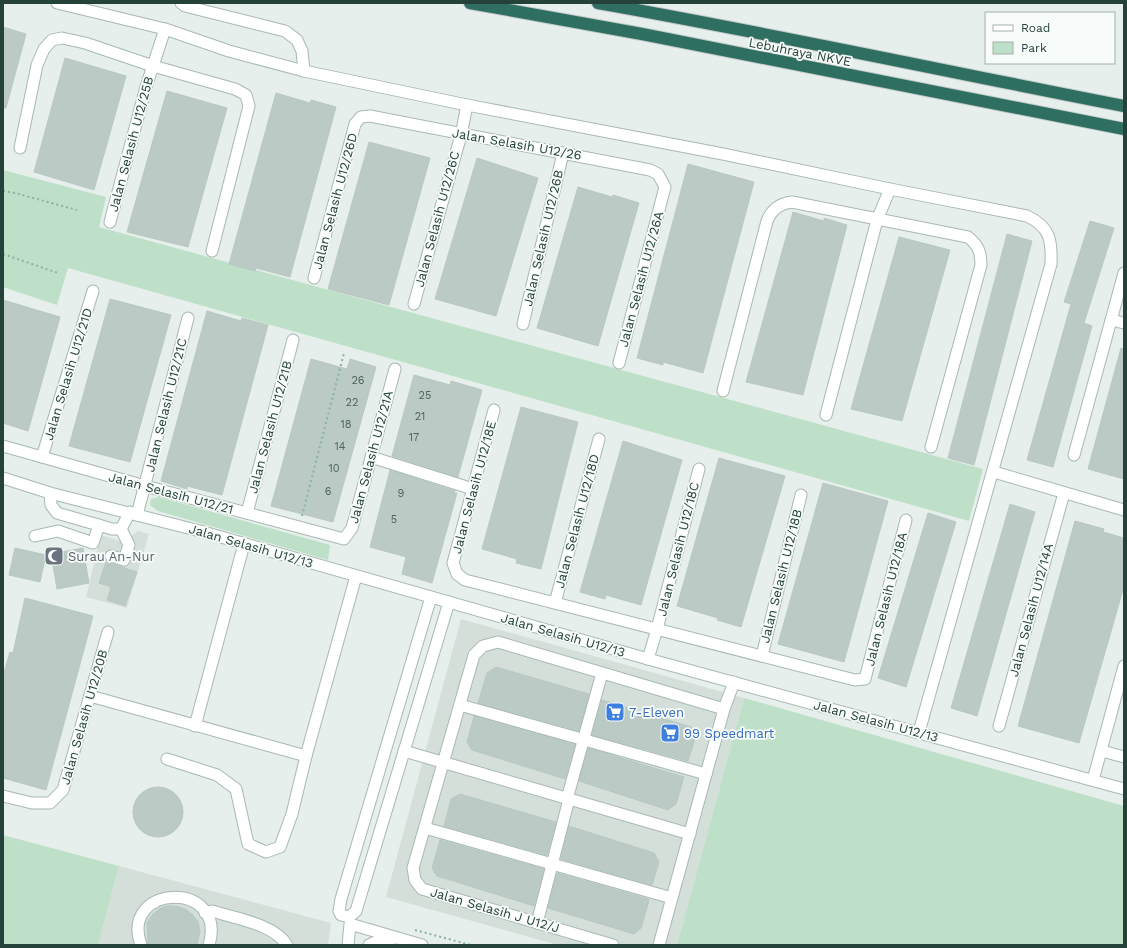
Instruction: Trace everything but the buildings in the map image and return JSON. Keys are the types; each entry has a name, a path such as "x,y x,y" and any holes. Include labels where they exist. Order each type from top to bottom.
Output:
{"highway":[{"name":"Lebuhraya NKVE","path":"470,3 650,36 1124,129"},
{"name":"Lebuhraya NKVE","path":"598,3 726,26 901,63 1124,106"}],"street":[{"path":"57,3 165,29 229,51 304,71 467,105 723,154 1027,216 1044,227 1050,238 1051,264 994,472 919,732"},
{"path":"180,3 214,15 285,32 297,40 302,51 304,71"},
{"name":"Jalan Selasih U12/25B","path":"110,222 146,87 165,29"},
{"path":"20,148 37,65 44,49 52,40 62,38 85,43 153,66 235,89 246,95 249,106 212,251"},
{"name":"Jalan Selasih U12/26C","path":"414,304 461,135 467,105"},
{"name":"Jalan Selasih U12/26","path":"355,124 361,118 370,116 461,135 563,152 650,170 658,174 662,180 665,187 663,194"},
{"name":"Jalan Selasih U12/26D","path":"314,278 355,124"},
{"name":"Jalan Selasih U12/26B","path":"523,324 563,152"},
{"path":"826,415 876,220 890,189"},
{"name":"Jalan Selasih U12/26A","path":"619,363 663,194"},
{"path":"723,391 770,213 776,207 792,202 876,220 968,237 976,243 981,254 981,265 931,447"},
{"path":"1074,455 1124,273"},
{"name":"Jalan Selasih U12/21D","path":"42,457 93,291"},
{"name":"Jalan Selasih U12/21C","path":"120,528 133,514 145,486 188,318"},
{"path":"1111,320 1124,323"},
{"name":"Jalan Selasih U12/21B","path":"247,513 293,340"},
{"name":"Jalan Selasih U12/21A","path":"340,539 344,539 348,536 352,528 395,369"},
{"name":"Jalan Selasih U12/18E","path":"494,410 453,563 457,574 465,580 555,603"},
{"name":"Jalan Selasih U12/18D","path":"555,603 598,439"},
{"name":"Jalan Selasih U12/21","path":"3,446 340,539"},
{"path":"371,457 473,489"},
{"name":"Jalan Selasih U12/18C","path":"648,659 699,469"},
{"path":"994,472 1124,510"},
{"name":"Jalan Selasih U12/13","path":"3,478 50,493 244,544 648,659 1124,789"},
{"path":"50,493 51,505 57,513 112,529 120,528 129,545 124,560 111,556"},
{"name":"Jalan Selasih U12/14A","path":"999,726 1064,493"},
{"name":"Jalan Selasih U12/18B","path":"762,656 801,495"},
{"name":"Jalan Selasih U12/18A","path":"762,656 856,680 865,678 906,520"},
{"path":"35,536 58,531 93,543 99,525"},
{"path":"195,726 244,544"},
{"path":"167,759 217,775 236,789 248,844 266,852 280,847 292,814 306,756 356,576"},
{"path":"431,597 342,899 339,911 341,916 348,918 356,912 449,602"},
{"path":"555,603 762,656"},
{"name":"Jalan Selasih U12/20B","path":"3,796 32,804 50,803 63,790 108,632"},
{"path":"672,898 425,828 474,655 483,646 498,642 724,709"},
{"path":"1093,780 1124,666"},
{"path":"538,923 583,740 602,673"},
{"path":"659,945 724,709 734,682"},
{"path":"90,696 306,756"},
{"path":"460,705 706,774"},
{"path":"404,751 690,834"},
{"path":"1102,751 1124,757"},
{"name":"Jalan Selasih J U12/J","path":"425,828 414,868 415,880 422,889 613,945"},
{"path":"141,945 138,933 141,918 156,901 170,896 185,898 198,905 205,913 211,932 209,945"},
{"path":"205,913 212,911 269,929 287,945"},
{"path":"348,945 350,924 422,945"},
{"path":"369,945 380,940 399,938"}],"path":[{"path":"3,191 16,193 77,210"},
{"path":"3,254 58,273"},
{"path":"300,528 344,353"},
{"path":"410,929 472,945"}],"shaded area":[{"path":"138,531 149,534 127,608 86,597 101,535 123,542"},
{"path":"461,619 744,698 677,945 558,945 386,897"},
{"path":"119,866 331,923 328,945 98,945"}],"green space":[{"path":"3,170 106,197 99,227 983,469 969,521 68,268 57,305 3,287"},
{"path":"159,497 330,545 328,560 158,511 150,505 151,499"},
{"path":"744,698 1124,806 1124,945 677,945"},
{"path":"3,835 119,866 98,945 3,945"}],"place":[{"name":"Surau An-Nur","path":"54,556"},
{"name":"7-Eleven","path":"615,712"},
{"name":"99 Speedmart","path":"670,733"}]}
